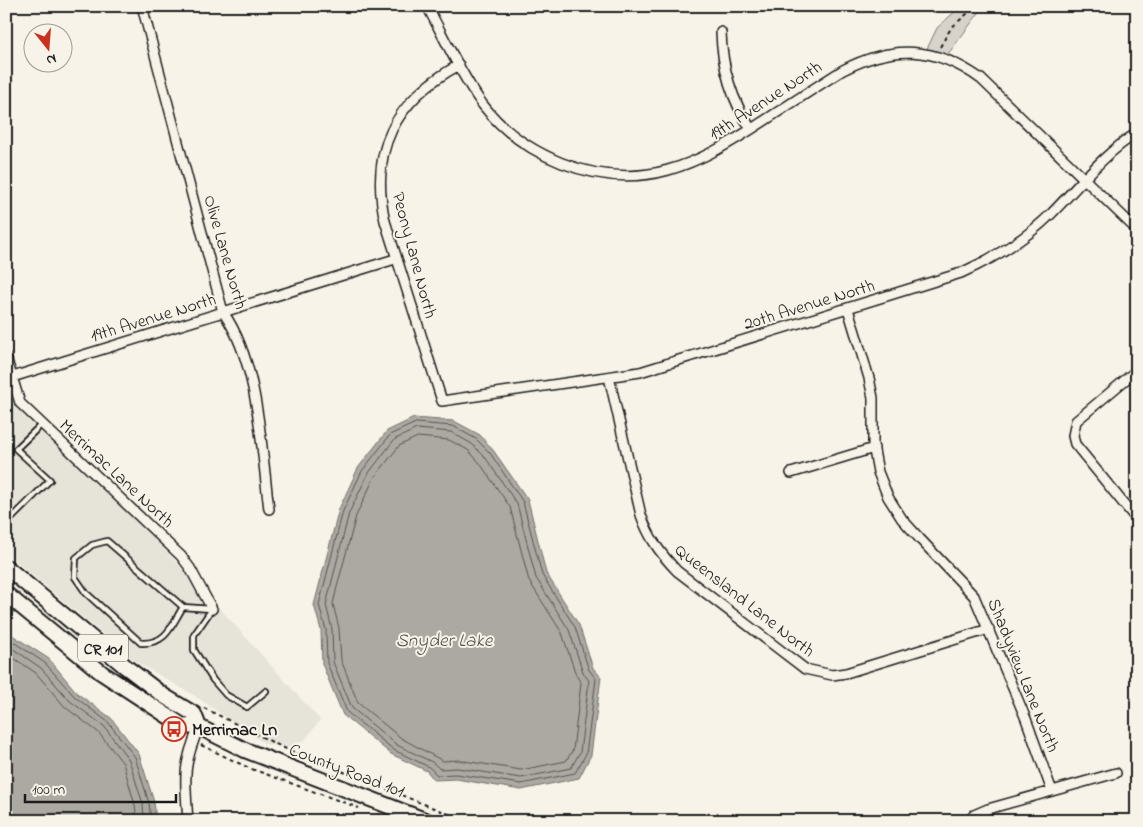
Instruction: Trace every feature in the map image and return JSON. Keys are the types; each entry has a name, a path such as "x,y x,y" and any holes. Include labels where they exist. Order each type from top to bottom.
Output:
{"main road":[{"name":"County Road 101","path":"6,567 126,667 164,696 194,714 199,727"},
{"name":"County Road 101","path":"6,594 102,673 183,726 199,727 245,750 427,821"}],"street":[{"name":"Olive Lane North","path":"142,6 223,312 243,348 262,446 270,508"},
{"path":"427,6 459,65"},
{"path":"721,32 726,75 733,98 752,129"},
{"name":"19th Avenue North","path":"459,65 484,106 502,126 524,142 547,157 572,166 599,173 626,175 666,171 705,158 843,70 862,60 882,54 903,51 934,56 964,67 981,79 1137,230"},
{"name":"Peony Lane North","path":"442,401 395,259 380,200 379,177 389,135 399,115 429,83 459,65"},
{"name":"20th Avenue North","path":"442,401 640,372 933,284 989,260 1038,226 1112,150 1137,133"},
{"name":"19th Avenue North","path":"9,378 395,259"},
{"name":"Shadyview Lane North","path":"848,309 869,378 873,398 874,448 878,472 892,504 920,540 974,596 1026,719 1052,791"},
{"name":"Merrimac Lane North","path":"6,357 9,378 20,403 181,556 190,568 212,610"},
{"path":"1137,370 1076,421 1073,436 1075,444 1137,520"},
{"name":"Queensland Lane North","path":"609,377 642,515 649,536 661,555 677,571 793,662 818,674 839,674 989,629"},
{"path":"791,473 874,448"},
{"path":"188,821 184,773 187,755 199,727"},
{"path":"969,821 974,815 988,809 1116,773"}],"lane":[{"path":"6,515 11,519 50,480 16,449 42,424"},
{"path":"183,607 164,638 153,644 141,643 86,593 75,577 76,558 92,545 107,541 183,607 212,610 194,635 194,650 213,680 226,695 246,707 266,691"}],"path":[{"path":"934,56 951,28 976,6"},
{"path":"198,705 235,726 284,748 466,821"}],"shaded area":[{"path":"961,6 984,6 945,58 925,53 937,28"},
{"path":"6,354 24,403 206,593 320,720 305,740 288,747 265,744 195,696 135,661 6,553"}],"water":[{"name":"Snyder Lake","path":"414,418 454,421 480,435 493,450 528,500 546,573 579,625 593,668 601,677 591,755 579,778 521,790 456,779 434,780 427,771 391,754 343,715 322,664 321,630 314,605 339,509 358,468 387,431"},
{"path":"6,631 49,659 78,694 111,718 139,754 154,802 156,821 6,821"}],"place":[{"name":"Merrimac Ln","path":"174,729"}]}
